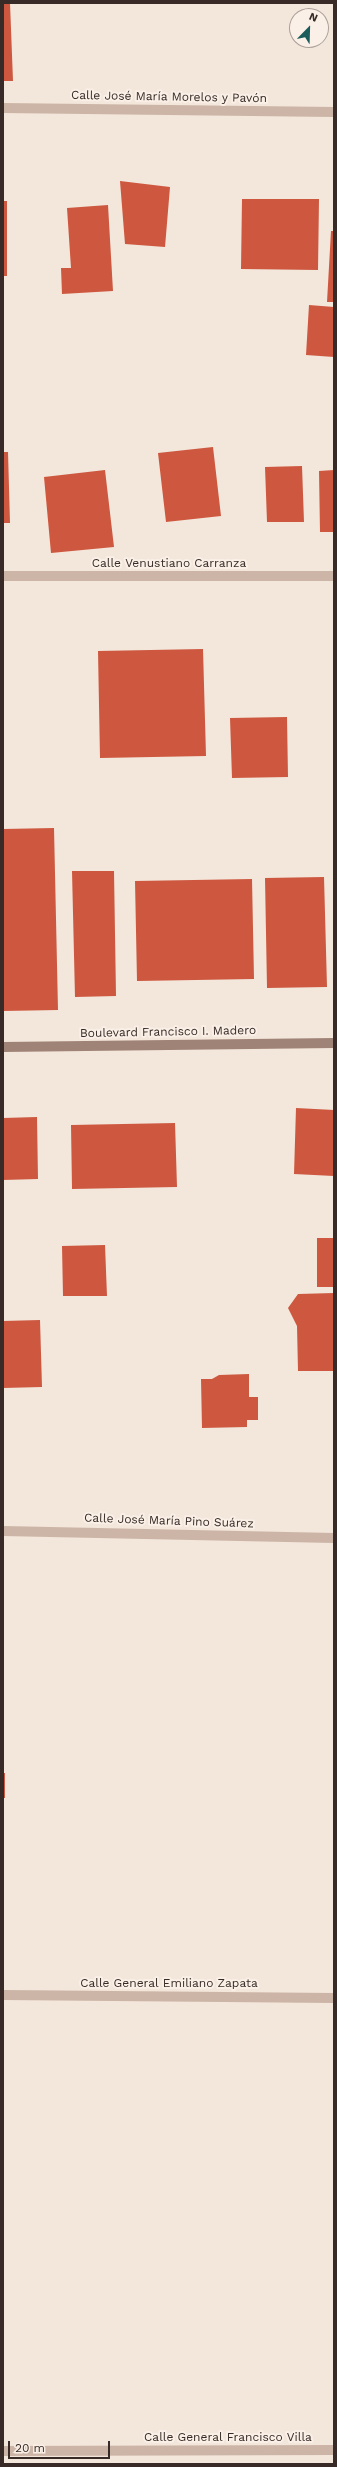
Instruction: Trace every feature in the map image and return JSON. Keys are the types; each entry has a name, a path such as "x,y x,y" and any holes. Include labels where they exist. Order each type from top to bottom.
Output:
{"street":[{"name":"Calle José María Morelos y Pavón","path":"3,108 334,112"},
{"name":"Calle Venustiano Carranza","path":"3,576 334,576"},
{"name":"Boulevard Francisco I. Madero","path":"3,1047 334,1043"},
{"name":"Calle José María Pino Suárez","path":"3,1531 334,1538"},
{"name":"Calle General Emiliano Zapata","path":"3,1995 334,1998"},
{"name":"Calle General Francisco Villa","path":"3,2451 334,2450"}],"building":[{"path":"3,3 10,3 13,81 3,81"},
{"path":"120,181 170,187 165,247 125,244"},
{"path":"242,199 319,199 318,270 241,269"},
{"path":"3,201 7,201 7,276 3,276"},
{"path":"108,205 113,291 62,294 61,268 71,268 67,208"},
{"path":"331,231 334,231 334,302 327,302"},
{"path":"309,305 334,307 334,357 306,355"},
{"path":"213,447 221,516 166,522 158,453"},
{"path":"3,452 8,452 10,523 3,523"},
{"path":"302,466 304,522 267,522 265,467"},
{"path":"105,470 114,547 51,553 44,477"},
{"path":"334,470 334,532 320,532 319,471"},
{"path":"203,649 206,756 100,758 98,651"},
{"path":"287,717 288,777 232,778 230,718"},
{"path":"54,828 58,1010 3,1011 3,829"},
{"path":"72,871 114,871 116,996 75,997"},
{"path":"324,877 327,987 267,988 265,878"},
{"path":"252,879 254,979 137,981 135,881"},
{"path":"296,1108 334,1110 334,1176 294,1174"},
{"path":"37,1117 38,1179 3,1180 3,1118"},
{"path":"175,1123 177,1187 72,1189 71,1125"},
{"path":"317,1238 334,1238 334,1287 317,1287"},
{"path":"105,1245 107,1296 63,1296 62,1246"},
{"path":"334,1293 334,1371 298,1371 297,1326 288,1308 298,1294"},
{"path":"40,1320 42,1387 3,1388 3,1321"},
{"path":"249,1374 249,1397 258,1397 258,1420 247,1420 247,1427 202,1428 201,1379 212,1379 219,1375"},
{"path":"3,1773 5,1773 5,1798 3,1798"}]}
